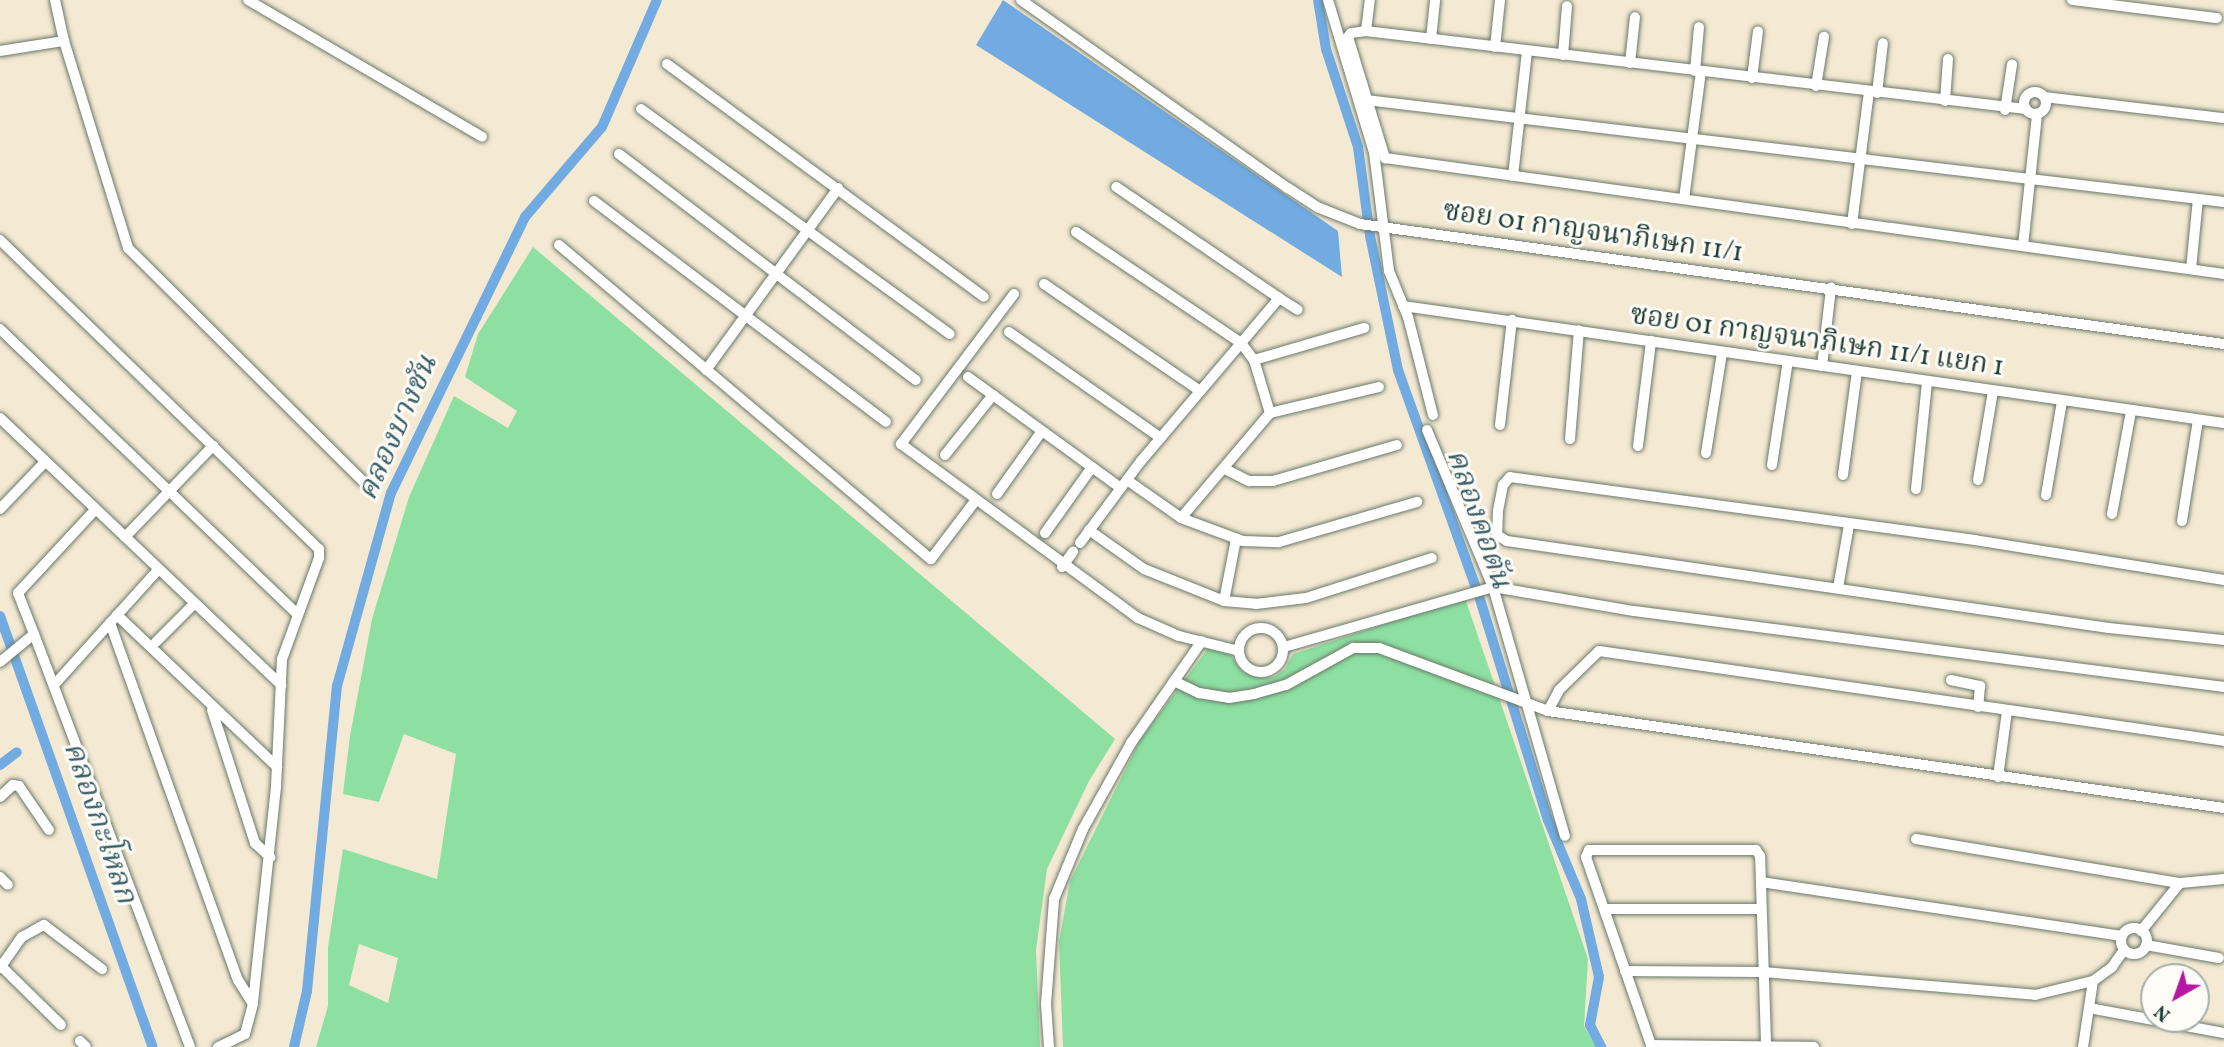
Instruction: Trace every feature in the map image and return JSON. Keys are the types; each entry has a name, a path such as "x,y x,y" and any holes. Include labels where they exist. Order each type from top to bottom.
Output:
{"street":[{"path":"55,0 64,41 128,247 363,481"},
{"path":"248,0 482,137"},
{"name":"ซอย 01 กาญจนาภิเษก 11/1","path":"1021,0 1288,188 1317,207 1360,224 2224,344"},
{"path":"1328,0 1374,152 1378,228 1433,415"},
{"path":"1366,32 1370,0"},
{"path":"1431,39 1435,0"},
{"path":"1495,47 1500,0"},
{"path":"2072,0 2217,18"},
{"path":"2175,13 2177,0"},
{"path":"1563,55 1567,6"},
{"path":"1630,63 1636,17"},
{"path":"1684,199 1698,72 1699,27"},
{"path":"1752,78 1758,30"},
{"path":"2037,114 2026,109 2005,110 1431,39 1366,32 1351,33 1348,37 1385,159 2224,274"},
{"path":"1816,86 1824,37"},
{"path":"0,51 64,41"},
{"path":"1852,224 1858,158 1883,43"},
{"path":"1513,176 1522,118 1527,52"},
{"path":"1945,102 1948,59"},
{"path":"667,64 984,298"},
{"path":"2005,110 2012,65"},
{"path":"2026,109 2027,96 2036,92 2044,97 2224,118"},
{"path":"2023,246 2037,114 2046,106 2044,97"},
{"path":"1366,100 2224,202"},
{"path":"641,109 950,334"},
{"path":"619,154 916,380"},
{"path":"1116,187 1298,310"},
{"path":"706,370 838,188"},
{"path":"2191,269 2198,199"},
{"path":"594,201 886,422"},
{"path":"1076,232 1241,343 1254,360 1270,413"},
{"path":"0,240 319,549 319,558 282,659 270,857 253,1004 245,1034 218,1047"},
{"path":"559,244 931,559 976,500"},
{"path":"1044,284 1200,391"},
{"path":"1822,366 1831,288"},
{"path":"1014,294 901,444 1062,566 1138,618 1238,651 1251,671 1264,673 1275,669 1284,647"},
{"path":"1062,566 1161,438 1279,298"},
{"name":"ซอย 01 กาญจนาภิเษก 11/1 แยก 1","path":"1403,306 2224,424"},
{"path":"1500,425 1512,320"},
{"path":"1254,360 1364,328"},
{"path":"0,329 297,614"},
{"path":"1570,439 1580,330"},
{"path":"1009,332 1161,438"},
{"path":"1638,446 1651,341"},
{"path":"1706,453 1722,353"},
{"path":"1772,465 1788,361"},
{"path":"1843,475 1857,370"},
{"path":"968,377 1092,467 1181,518 1236,539 1279,542 1417,502"},
{"path":"1916,489 1927,383"},
{"path":"1181,518 1270,413 1379,387"},
{"path":"1978,480 1993,391"},
{"path":"946,456 993,396"},
{"path":"2046,495 2062,401"},
{"path":"2112,514 2131,411"},
{"path":"0,418 94,511 281,685"},
{"path":"2182,522 2198,420"},
{"path":"1427,430 1490,588 1521,700 1565,836"},
{"path":"997,494 1042,431"},
{"path":"1225,469 1249,481 1273,481 1397,445"},
{"path":"125,537 213,446"},
{"path":"0,509 45,462"},
{"path":"1045,533 1092,467"},
{"path":"2224,580 1975,540 1510,477 1503,485 1498,511 1499,540 2109,628 2224,640"},
{"path":"94,511 18,593 31,637 54,685 190,1047"},
{"path":"1838,588 1849,525"},
{"path":"1089,530 1144,569 1224,601 1256,604 1306,598 1432,558"},
{"path":"1224,601 1236,539"},
{"path":"54,685 158,570"},
{"path":"1284,647 1462,593 1490,588 1634,611 2224,687"},
{"path":"156,642 194,604"},
{"path":"113,619 277,767"},
{"path":"113,619 238,980 253,1004"},
{"path":"1238,651 1246,633 1264,628 1273,631 1284,647"},
{"path":"0,662 31,637"},
{"path":"1049,1047 1046,1004 1054,899 1083,830 1119,765 1202,641"},
{"path":"1174,681 1199,692 1229,698 1254,694 1286,685 1353,648 1379,648 1501,696 1521,700 1548,711 2224,808"},
{"path":"1548,711 1559,690 1599,651 2224,741"},
{"path":"1951,680 1980,686 1978,707"},
{"path":"211,708 255,843 270,857"},
{"path":"1998,777 2007,711"},
{"path":"0,797 13,785 19,786 49,830"},
{"path":"1916,839 2180,883 2224,879"},
{"path":"1766,1043 1760,856 1751,849 1590,850 1586,857 1651,1045 1766,1043 1814,1047"},
{"path":"0,877 8,885"},
{"path":"1761,882 2122,936 2133,928 2141,930"},
{"path":"2141,930 2180,883"},
{"path":"1605,909 1761,909"},
{"path":"61,1026 1,967 22,937 44,925 102,970"},
{"path":"2141,930 2146,945"},
{"path":"1625,971 1763,972 2035,995 2093,981 2112,967 2124,950 2122,936"},
{"path":"2124,950 2137,954 2146,945"},
{"path":"2146,945 2219,958"},
{"path":"2083,1047 2093,981"},
{"path":"2089,1009 2224,1033"}],"green space":[{"path":"533,247 1115,739 1089,781 1047,869 1036,950 1040,1047 316,1047 328,1006 328,947 343,849 437,879 456,754 404,734 379,802 343,794 350,736 372,619 409,497 454,396 508,428 517,411 465,377 478,334","holes":["359,944 398,958 388,1003 349,985"]},
{"path":"1465,598 1588,959 1584,1026 1596,1047 1063,1047 1059,942 1070,881 1140,740 1210,646 1229,653 1242,671 1261,678 1274,677 1285,669 1293,654"}],"water":[{"path":"1003,0 1338,231 1342,277 976,45"}],"waterway":[{"name":"คลองบางชัน","path":"294,1047 307,991 337,686 391,493 525,217 602,127 657,0"},
{"name":"คลองคอตัน","path":"1318,0 1326,49 1358,147 1370,236 1398,370 1479,596 1548,820 1581,899 1599,977 1590,1025 1601,1047"},
{"name":"คลองกะโหลก","path":"0,616 153,1047"},
{"path":"0,765 17,752"}]}
